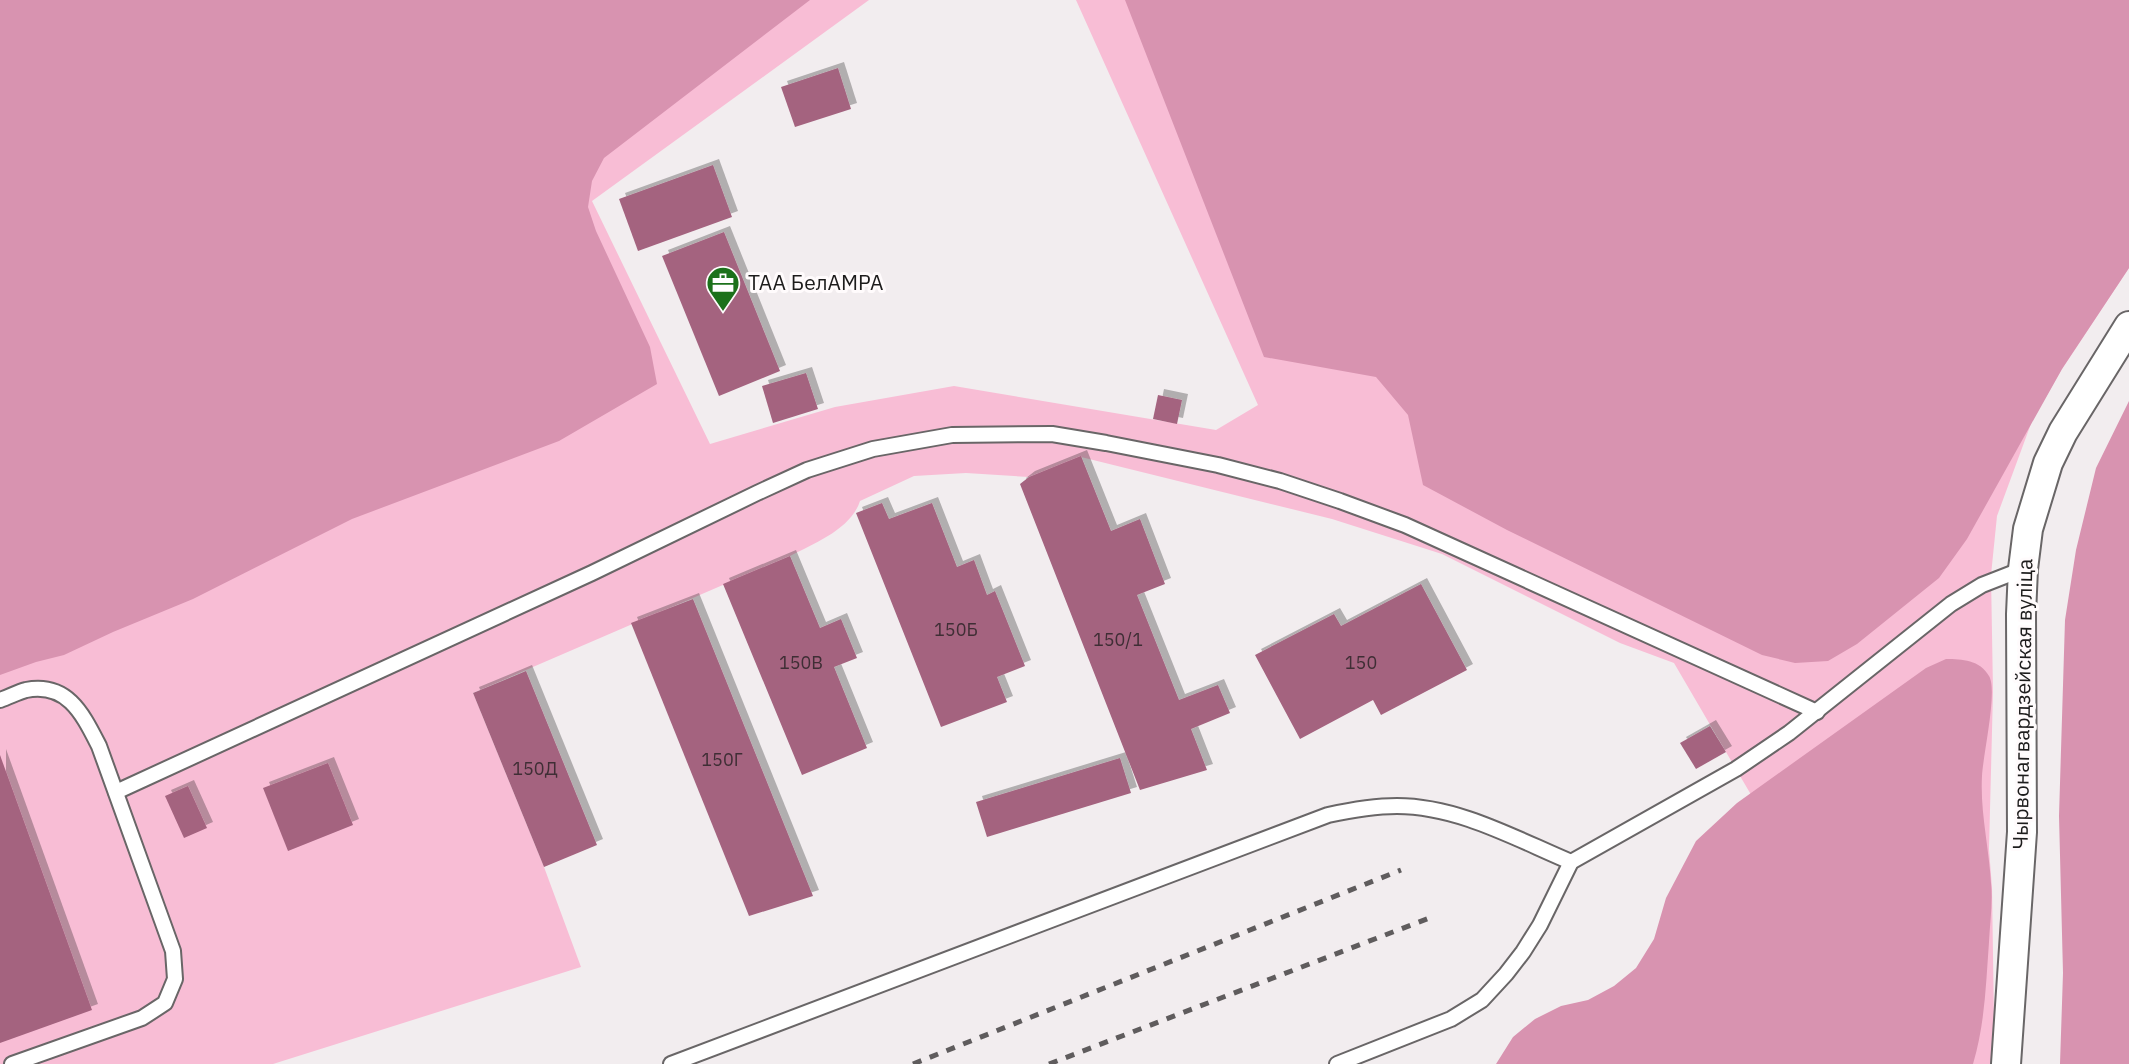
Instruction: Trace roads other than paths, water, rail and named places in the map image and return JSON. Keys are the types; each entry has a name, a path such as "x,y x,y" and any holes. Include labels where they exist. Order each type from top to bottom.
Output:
{"street":[{"name":"Чырвонагвардзейская вуліца","path":"2006,1064 2022,832 2021,614 2028,529 2048,463 2081,400 2129,326"}],"lane":[{"path":"116,792 592,573 807,470 873,449 952,435 1052,434 1195,460 1280,481 1405,526 1817,712"},
{"path":"1337,1064 1451,1019 1482,1000 1523,952 1540,925 1571,862 1736,769 1817,712 1951,604 1982,585 2023,569"},
{"path":"0,700 26,690 46,689 70,699 86,720 99,746 173,951 175,979 165,1003 142,1018 12,1064"},
{"path":"671,1064 1328,815 1361,808 1399,806 1434,810 1472,821 1571,862"}],"railway":[{"path":"913,1064 1401,870"},
{"path":"1049,1064 1432,917"}],"place":[{"name":"ТАА БелАМРА","path":"723,313"}]}
